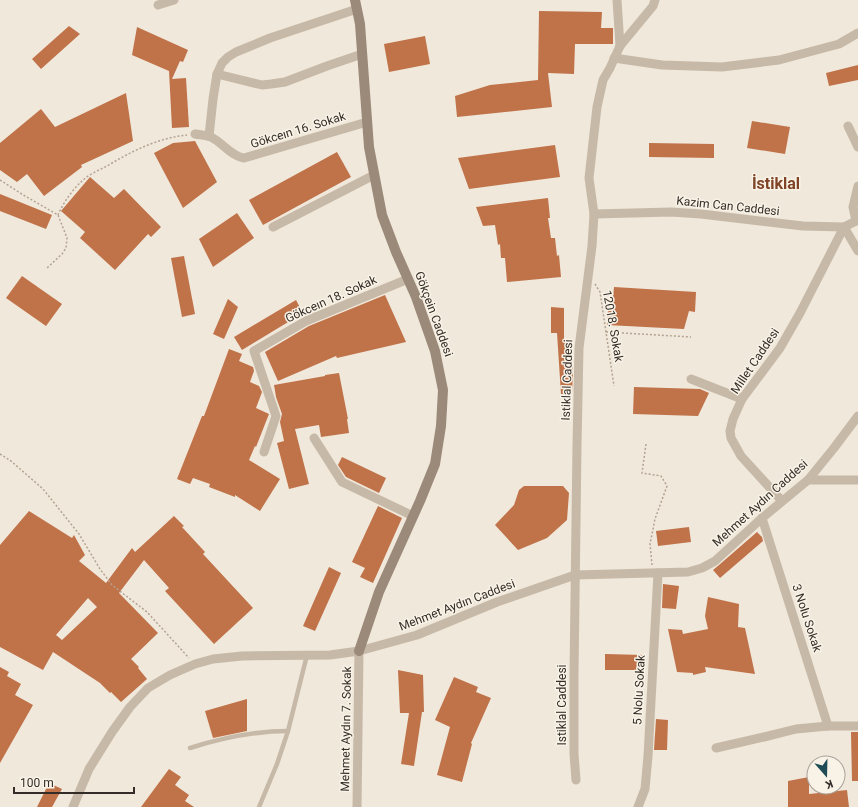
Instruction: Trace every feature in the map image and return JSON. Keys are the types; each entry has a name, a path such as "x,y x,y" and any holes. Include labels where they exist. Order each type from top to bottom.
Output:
{"street":[{"path":"158,5 174,0"},
{"path":"617,0 620,46"},
{"name":"Istiklal Caddesi","path":"576,780 574,746 575,574 579,348 592,246 594,214 589,178 603,80 620,46 653,6 655,0"},
{"path":"209,136 217,74 222,63 228,57 236,52 356,4"},
{"name":"Gökçein Caddesi","path":"356,4 360,24 368,148 382,215 396,252 416,297 435,351 443,390 441,426 435,464 379,592 359,651"},
{"path":"614,58 662,65 722,67 779,60 808,53 840,44 858,33"},
{"path":"217,74 262,85 271,84 285,82 362,54"},
{"name":"Gökceın 16. Sokak","path":"195,134 209,136 222,144 238,158 244,158 367,122"},
{"path":"848,126 858,147"},
{"path":"273,227 374,175"},
{"path":"857,220 853,207 858,186"},
{"name":"Kazim Can Caddesi","path":"594,214 670,212 701,214 803,226 844,227 857,220"},
{"path":"844,227 858,251"},
{"name":"Millet Caddesi","path":"782,501 741,456 731,438 730,431 742,398 780,348 800,313 844,227"},
{"name":"Gökceın 18. Sokak","path":"264,452 276,416 254,351 306,321 408,279"},
{"path":"691,379 742,398"},
{"name":"Mehmet Aydın Caddesi","path":"73,807 90,769 112,732 130,707 148,688 170,674 195,664 213,659 242,656 330,655 359,651 417,635 497,602 575,574 688,572 702,568 715,561 762,518 808,480 858,416"},
{"path":"314,438 342,482 413,516"},
{"path":"808,480 858,480"},
{"name":"3 Nolu Sokak","path":"762,518 828,726"},
{"name":"5 Nolu Sokak","path":"638,807 645,789 648,756 655,573"},
{"name":"Mehmet Aydın 7. Sokak","path":"357,807 359,651"},
{"path":"716,748 796,728 858,726"}],"lane":[{"path":"259,807 277,764 288,731 307,655"},
{"path":"190,748 224,739 273,731 288,731"}],"path":[{"path":"58,215 63,204 82,181 94,173 122,157 155,142 176,136 195,134"},
{"path":"0,180 58,215 67,238 66,248 62,254 46,269"},
{"name":"12018. Sokak","path":"588,272 600,292 614,386"},
{"path":"606,332 692,337"},
{"path":"646,444 642,473 661,476 667,486 655,519 650,544 655,573"},
{"path":"0,454 11,461 43,489 79,534 100,569 112,585 147,612 195,664"}],"building":[{"path":"539,11 602,12 601,28 613,28 613,44 575,44 574,74 548,73 552,107 457,117 455,96 490,85 538,80"},
{"path":"69,26 80,34 41,69 32,59"},
{"path":"137,27 188,50 183,62 180,61 172,79 186,78 189,127 172,128 169,71 132,55"},
{"path":"425,36 430,64 389,72 384,44"},
{"path":"858,65 858,80 829,86 826,73"},
{"path":"126,93 133,141 81,165 82,167 44,196 27,174 17,182 0,170 0,143 41,109 55,127"},
{"path":"752,121 790,127 785,154 747,148"},
{"path":"195,141 217,182 183,208 154,153 173,143"},
{"path":"649,143 714,144 714,158 649,157"},
{"path":"555,145 560,177 469,189 458,158"},
{"path":"337,152 351,177 263,225 249,200"},
{"path":"90,177 114,198 124,189 161,227 151,237 148,234 115,270 80,238 85,232 61,211"},
{"path":"0,194 52,215 46,229 0,211"},
{"path":"548,198 550,218 548,218 551,238 555,238 557,256 559,255 561,277 507,282 505,258 501,258 500,244 498,245 495,225 483,226 476,207"},
{"path":"237,213 254,238 213,267 199,239"},
{"path":"184,256 195,314 182,317 171,258"},
{"path":"22,276 62,304 46,326 6,298"},
{"path":"614,287 696,292 695,312 689,311 684,329 607,325 608,310 612,310"},
{"path":"385,295 406,342 337,358 336,356 278,381 265,352 309,326"},
{"path":"228,299 238,307 224,339 213,334"},
{"path":"296,300 303,313 242,350 234,337"},
{"path":"551,307 564,308 564,340 571,340 573,371 572,394 561,394 557,333 551,333"},
{"path":"229,349 242,354 239,361 253,367 254,371 250,382 259,386 262,392 256,408 269,414 256,447 255,446 249,460 280,479 260,511 235,495 235,497 209,487 210,484 193,478 190,484 177,479 202,416 204,416"},
{"path":"339,373 348,419 349,433 321,437 319,425 295,429 309,484 289,489 277,443 284,441 280,422 282,414 276,397 274,385"},
{"path":"634,387 700,389 709,393 698,416 633,414"},
{"path":"342,457 386,478 379,493 346,477 338,465"},
{"path":"524,486 563,486 569,493 567,520 547,538 518,550 495,525 514,505 519,490"},
{"path":"378,506 402,518 373,583 360,577 365,568 352,562"},
{"path":"29,511 72,538 74,535 85,555 79,561 106,583 132,548 135,552 174,516 205,552 203,554 253,608 214,644 165,591 169,588 144,560 119,593 158,633 131,659 139,667 138,668 147,679 121,702 100,683 53,652 43,670 0,647 0,545","holes":["88,598 97,607 62,640 56,635"]},
{"path":"689,527 691,542 658,546 656,531"},
{"path":"757,532 762,537 763,541 720,578 713,570"},
{"path":"329,567 341,573 315,631 303,626"},
{"path":"663,584 679,586 676,609 662,608"},
{"path":"708,597 739,604 738,627 745,628 755,674 705,667 706,672 693,675 693,673 677,672 668,629 682,630 683,634 708,629 705,616"},
{"path":"605,654 644,655 644,670 605,670"},
{"path":"0,667 9,672 7,676 21,684 15,695 33,705 0,763"},
{"path":"398,670 423,675 424,712 422,712 414,766 401,764 409,713 400,713"},
{"path":"454,677 478,687 476,692 491,698 471,743 462,782 437,775 450,727 435,720"},
{"path":"247,699 247,731 213,738 205,711"},
{"path":"656,719 668,720 667,750 654,750"},
{"path":"851,732 858,732 858,781 852,781"},
{"path":"169,769 181,777 175,785 189,795 185,801 194,807 141,807"},
{"path":"806,778 806,795 846,795 847,790 849,807 788,807 788,781"},
{"path":"49,783 62,789 52,807 37,807"}],"district":[{"name":"İstiklal","path":"776,183"}]}
